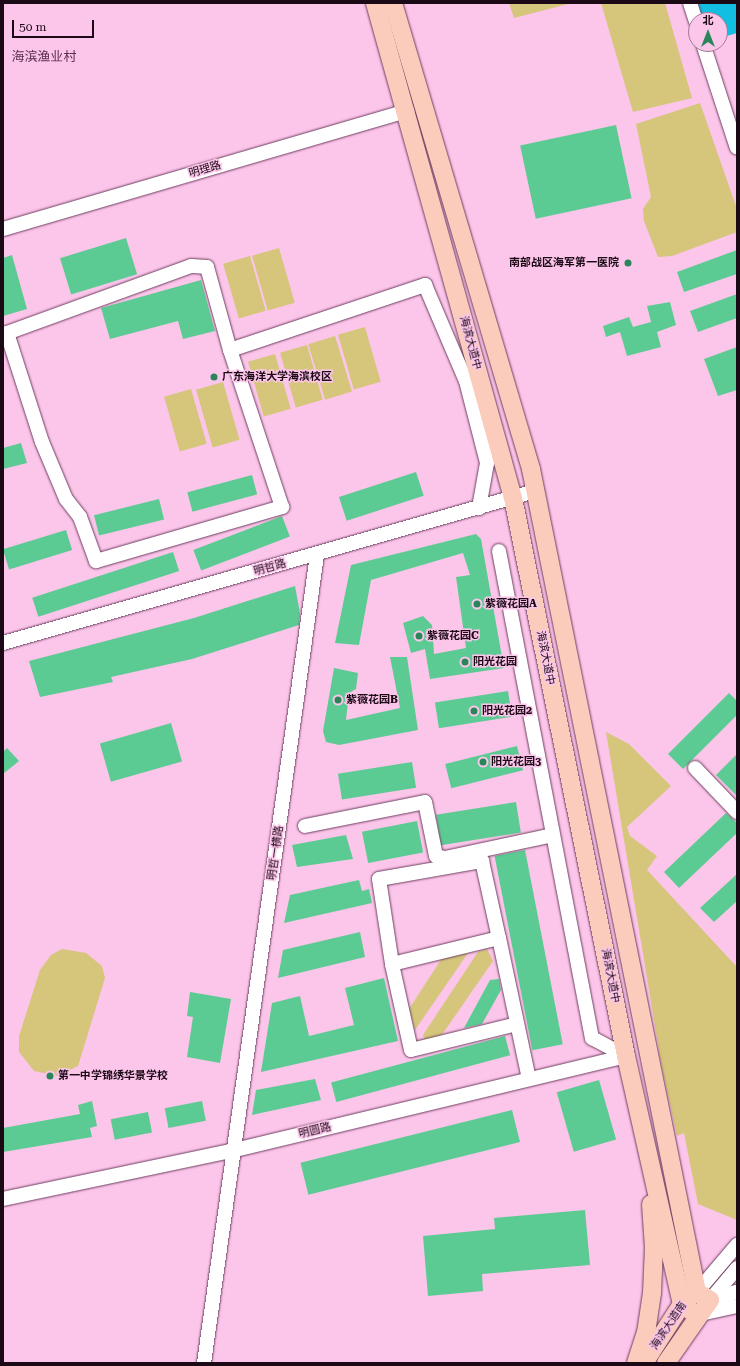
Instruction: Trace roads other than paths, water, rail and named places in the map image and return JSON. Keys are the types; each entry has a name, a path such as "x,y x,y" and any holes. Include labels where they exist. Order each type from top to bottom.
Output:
{"main road":[{"name":"海滨大道中","path":"375,3 407,111 513,498 626,1056 644,1129 682,1304"},
{"name":"海滨大道中","path":"393,3 535,491 703,1296"},
{"path":"636,1363 646,1333 654,1248 644,1129"},
{"name":"海滨大道南","path":"644,1363 682,1304 703,1296"},
{"name":"海滨大道南","path":"666,1363 696,1315 703,1296"},
{"path":"682,1304 696,1315"}],"street":[{"path":"706,52 737,148"},
{"name":"明理路","path":"3,229 407,111"},
{"path":"191,266 207,267 230,350 282,507 96,561 80,517 66,499 42,442 8,333 191,266"},
{"path":"230,350 425,285 466,381 487,463 479,508"},
{"name":"明哲路","path":"3,643 317,555 535,491"},
{"path":"499,551 592,1038 626,1056"},
{"name":"明哲一横路","path":"204,1363 317,555"},
{"path":"695,768 737,812"},
{"path":"305,826 425,802 436,856 445,858 553,835"},
{"path":"517,1024 411,1050 392,964 379,879 482,861 529,1079"},
{"path":"392,964 498,938"},
{"name":"明圆路","path":"3,1199 235,1150 626,1056"},
{"path":"703,1296 737,1245"},
{"path":"703,1296 737,1268"},
{"path":"703,1296 737,1292"},
{"path":"696,1315 737,1306"}],"water":[{"path":"698,3 737,3 737,33 728,36 728,12 700,12"}],"place":[{"name":"南部战区海军第一医院","path":"628,263"},
{"name":"广东海洋大学海滨校区","path":"214,377"},
{"name":"紫薇花园A","path":"477,604"},
{"name":"紫薇花园C","path":"419,636"},
{"name":"阳光花园","path":"465,662"},
{"name":"紫薇花园B","path":"338,700"},
{"name":"阳光花园2","path":"474,711"},
{"name":"阳光花园3","path":"483,762"},
{"name":"第一中学锦绣华景学校","path":"50,1076"}],"district":[{"name":"海滨渔业村","path":"44,57"}]}
